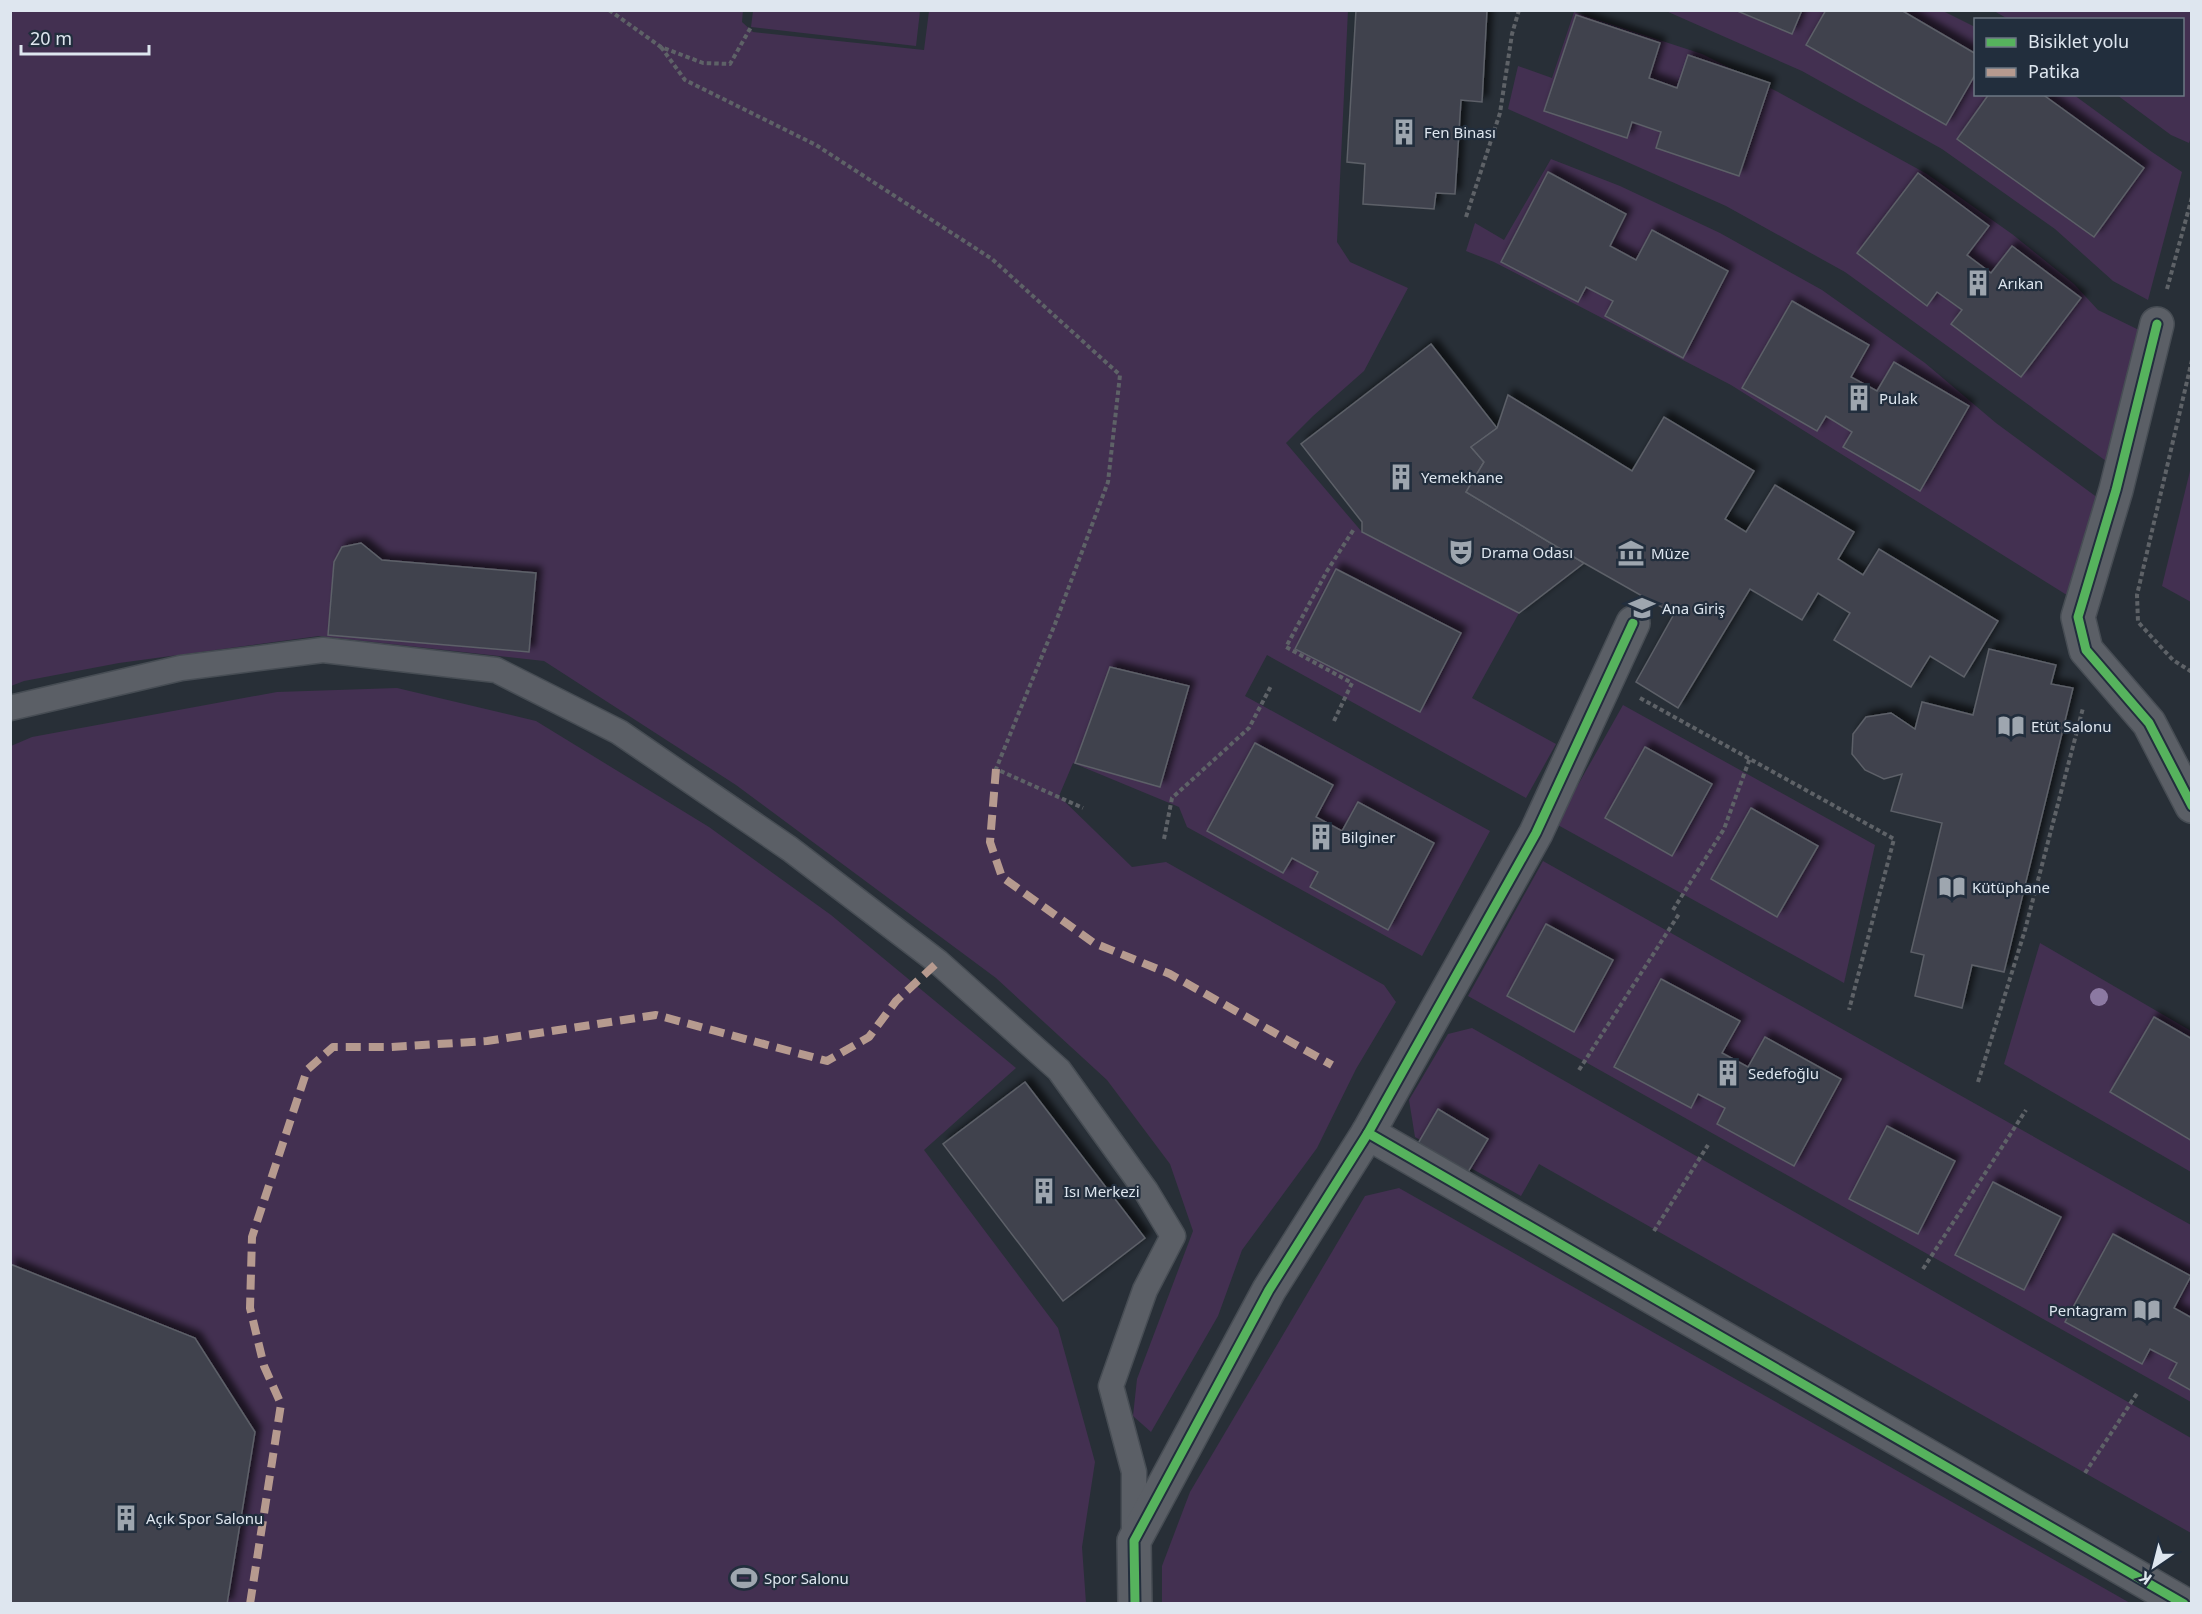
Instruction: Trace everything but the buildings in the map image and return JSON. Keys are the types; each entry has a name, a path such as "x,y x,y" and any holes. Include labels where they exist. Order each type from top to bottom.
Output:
{"street":[{"path":"2157,324 2116,490 2078,617 2086,650 2149,723 2192,806"},
{"path":"1135,1604 1134,1541 1269,1290 1368,1133 1536,833 1633,623"},
{"path":"1368,1133 2184,1604"}],"lane":[{"path":"10,708 181,668 322,650 496,670 619,732 790,849 938,962 1059,1070 1146,1191 1173,1236 1145,1290 1111,1386 1134,1472 1134,1541"}],"path":[{"path":"609,10 661,47 703,63 730,64 751,27"},
{"path":"1466,218 1500,113 1512,34 1520,10"},
{"path":"661,47 686,80 816,146 992,259 1120,375 1108,482 1055,624 996,769 1083,808"},
{"path":"2157,324 2192,197"},
{"path":"2192,360 2137,595 2138,622 2173,660 2192,672"},
{"path":"1334,721 1352,682 1286,647 1327,571 1354,529"},
{"path":"1607,680 1894,839 1850,1010"},
{"path":"1164,839 1172,798 1249,728 1271,686"},
{"path":"1978,1082 2025,930 2084,703"},
{"path":"1672,910 1724,829 1750,758"},
{"path":"1579,1070 1679,914"},
{"path":"1923,1269 2026,1110"},
{"path":"1654,1231 1708,1145"},
{"path":"2085,1473 2138,1392"}],"shaded area":[{"path":"743,10 742,22 753,32 924,50 929,11 1348,10 1337,242 1350,262 1408,288 1364,371 1286,443 1362,532 1519,613 1472,698 1556,744 1526,798 1267,655 1245,696 1490,831 1422,956 1187,827 1179,807 1073,763 1059,796 1132,867 1166,862 1384,985 1396,1002 1356,1069 1317,1148 1242,1250 1218,1316 1151,1432 1133,1416 1137,1379 1193,1231 1170,1164 1107,1080 996,978 736,785 544,661 319,636 119,663 24,681 11,686 10,14 14,11"},
{"path":"753,11 920,11 916,46 751,27"},
{"path":"1666,11 1943,11 1974,26 1974,96 2075,96 2182,172 2148,300 2113,281 2055,229 1942,149 1802,71"},
{"path":"1994,11 2191,11 2192,134 2189,143 2171,135 2118,96 2184,96 2184,18 2006,18"},
{"path":"1574,12 1702,54 1778,92 1927,174 2012,234 2074,284 2098,310 2139,330 2106,461 1845,272 1726,206 1508,109 1518,66 1552,78"},
{"path":"1551,159 1620,186 1720,233 1822,290 1925,363 1996,423 2098,498 2070,597 1731,385 1494,262 1466,251 1475,223 1504,240"},
{"path":"2191,467 2191,602 2162,586"},
{"path":"397,688 536,721 709,827 831,915 1016,1068 924,1150 1058,1328 1095,1462 1082,1547 1086,1603 11,1604 11,746 32,737 277,692"},
{"path":"1623,705 1875,845 1844,983 1556,824"},
{"path":"1543,861 2191,1225 2191,1402 1468,996"},
{"path":"2040,943 2191,1031 2191,1172 2004,1064"},
{"path":"1472,1028 2191,1438 2191,1533 1539,1164 1521,1196 1415,1137 1409,1100 1448,1034"},
{"path":"1399,1188 2130,1603 1162,1603 1162,1566 1190,1492 1365,1196"}],"marked path":[{"path":"996,769 990,842 1002,877 1094,943 1170,974 1332,1065"},
{"path":"250,1604 281,1404 264,1366 250,1308 252,1237 307,1070 333,1047 391,1047 487,1041 656,1015 827,1061 869,1037 896,1001 938,962"}],"cycle path":[{"path":"2157,324 2116,490 2078,617 2086,650 2149,723 2192,806"},
{"path":"1368,1133 1536,833 1633,623"},
{"path":"1135,1604 1134,1541 1269,1290 1368,1133 2184,1604"}],"place":[{"name":"Fen Binası","path":"1404,132"},
{"name":"Arıkan","path":"1978,283"},
{"name":"Pulak","path":"1859,398"},
{"name":"Yemekhane","path":"1401,477"},
{"name":"Drama Odası","path":"1461,552"},
{"name":"Müze","path":"1631,553"},
{"name":"Ana Giriş","path":"1642,608"},
{"name":"Etüt Salonu","path":"2011,726"},
{"name":"Bilginer","path":"1321,837"},
{"name":"Kütüphane","path":"1952,887"},
{"name":"Sedefoğlu","path":"1728,1073"},
{"name":"Isı Merkezi","path":"1044,1191"},
{"name":"Pentagram","path":"2147,1310"},
{"name":"Açık Spor Salonu","path":"126,1518"},
{"name":"Spor Salonu","path":"744,1578"}]}
